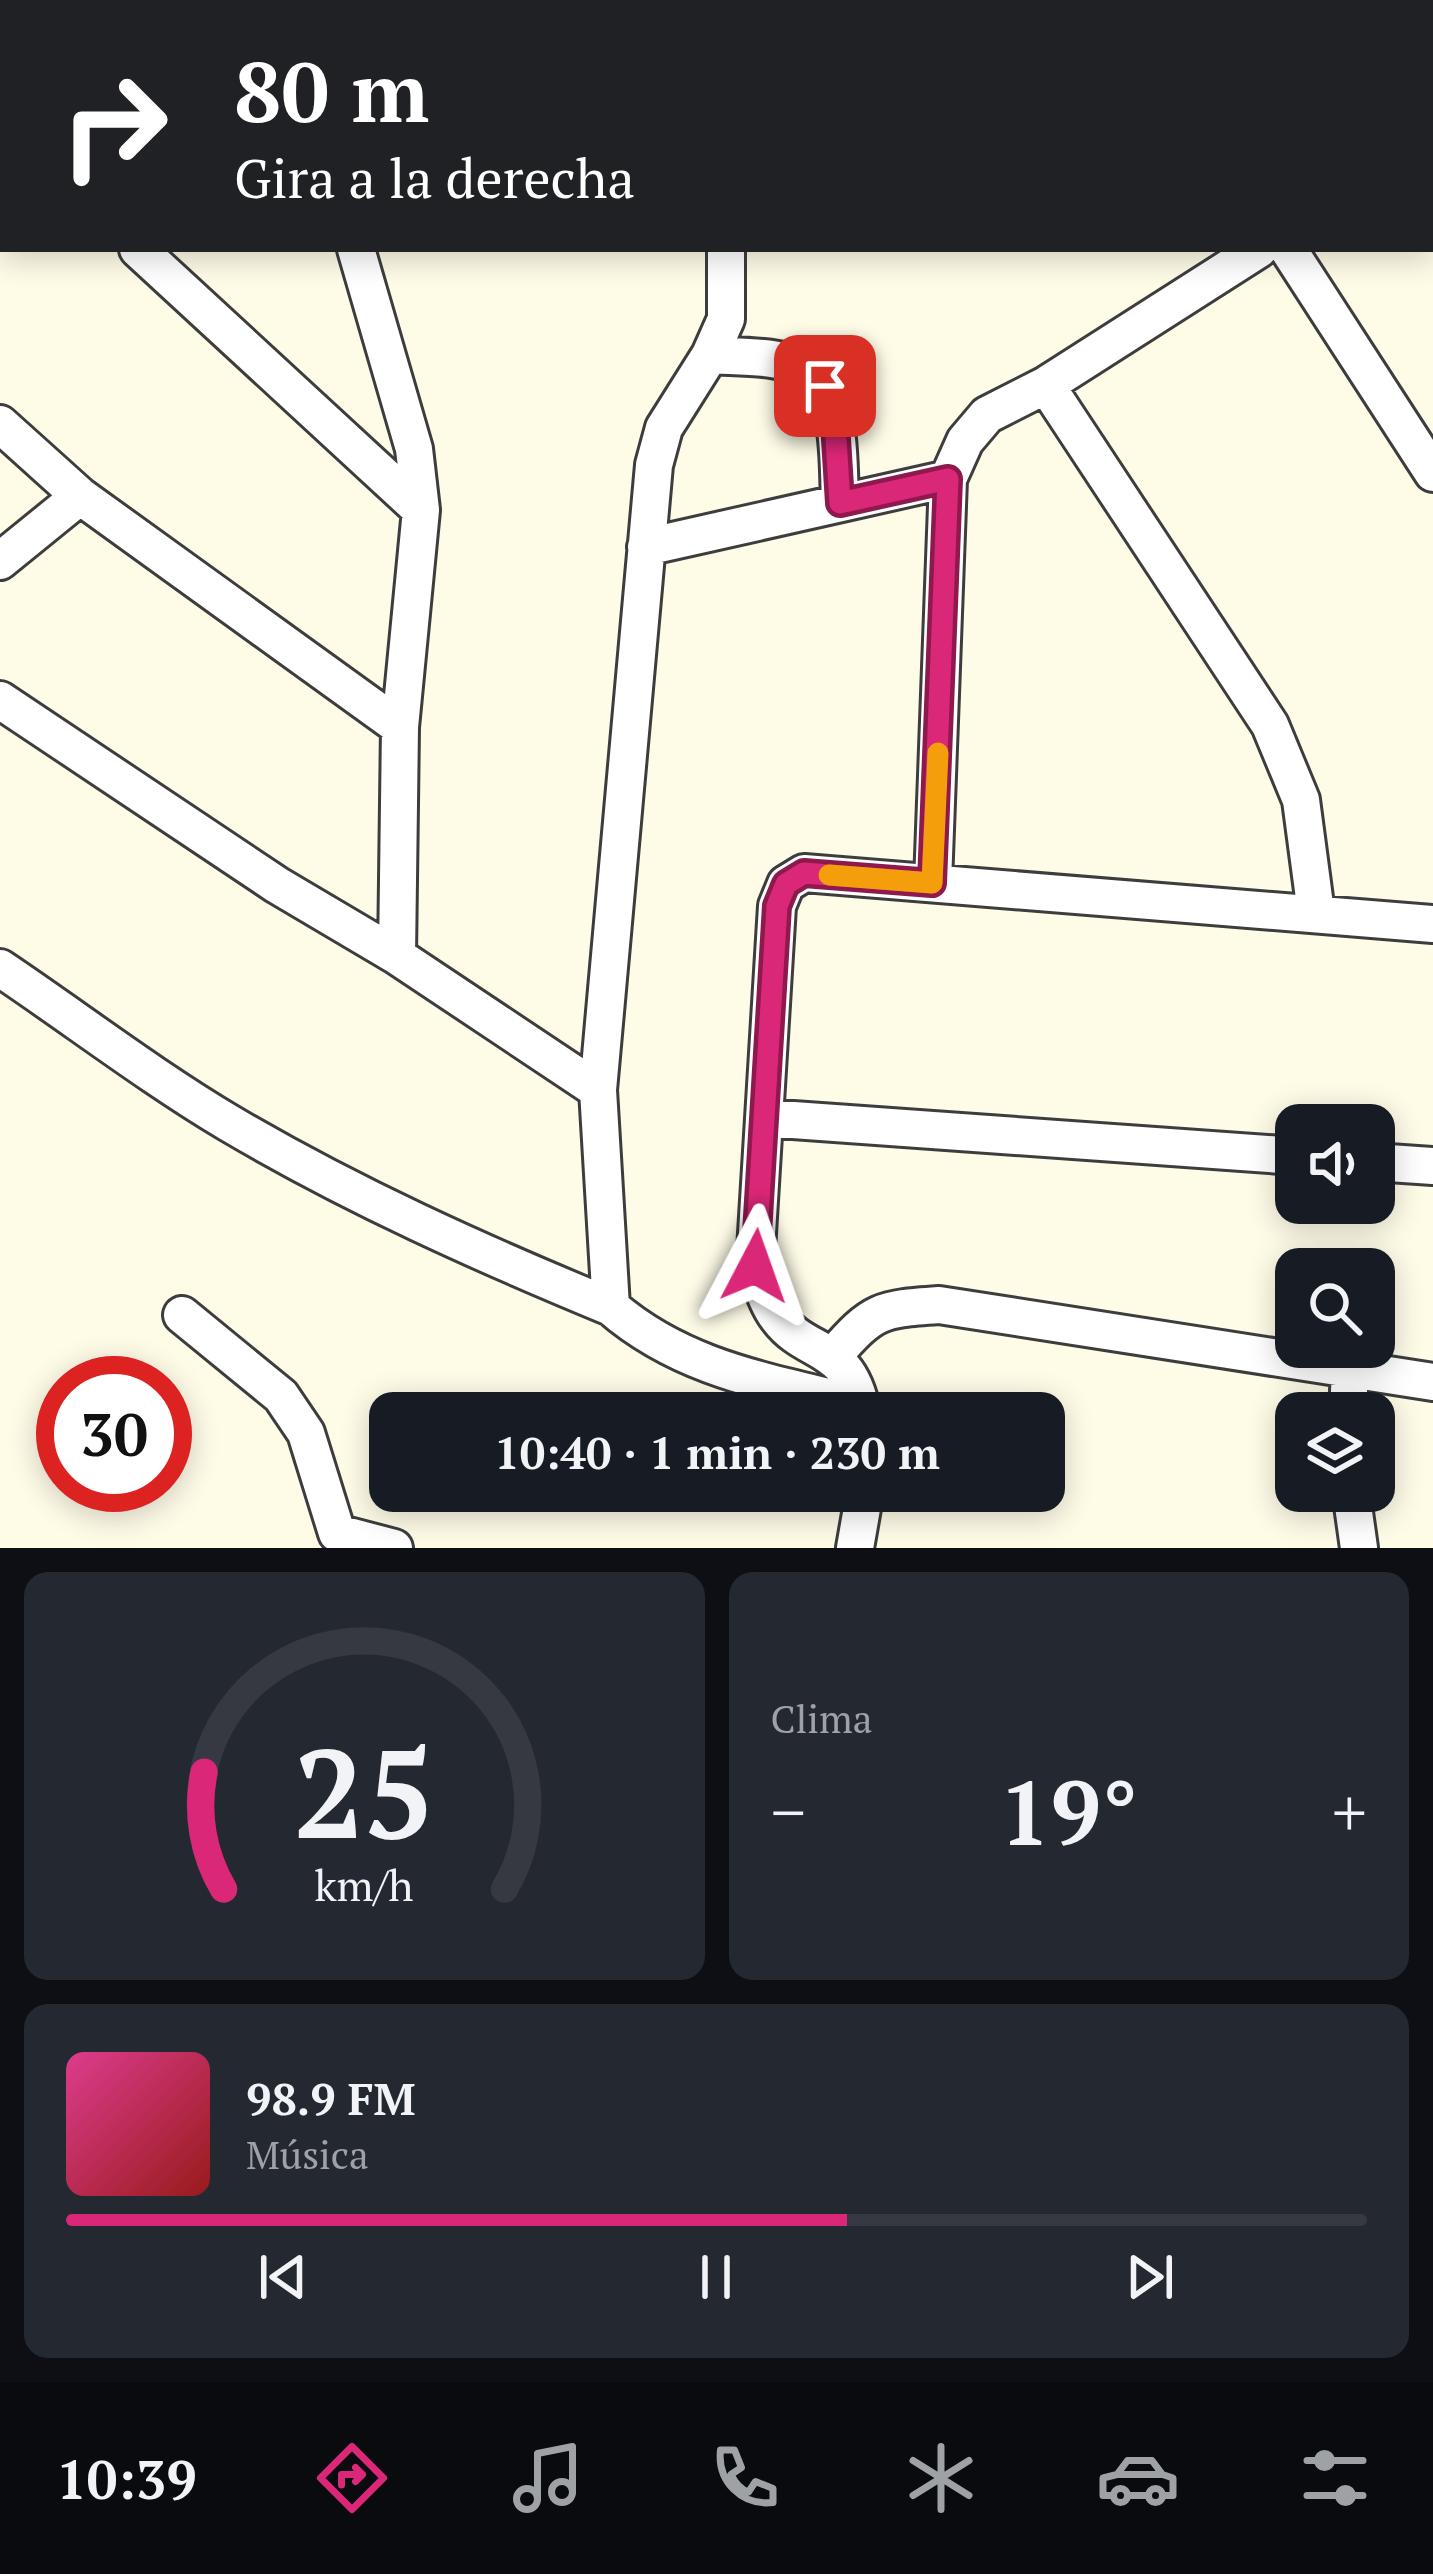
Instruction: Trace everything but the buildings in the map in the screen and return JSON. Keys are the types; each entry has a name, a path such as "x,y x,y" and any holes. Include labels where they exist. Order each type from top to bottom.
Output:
{"street":[{"path":"141,252 421,510"},
{"path":"357,252 414,449 421,510 400,727 397,956"},
{"path":"611,1307 598,1090 654,465 664,428 710,355 726,319 726,252"},
{"path":"932,883 948,479 964,441 988,415 1046,385 1254,252"},
{"path":"1290,252 1433,473"},
{"path":"710,355 760,358 806,369 825,386 835,423 840,503"},
{"path":"1046,385 1270,724 1301,800 1316,913"},
{"path":"0,424 80,496 400,727"},
{"path":"646,547 948,479"},
{"path":"0,561 80,496"},
{"path":"0,700 277,885 397,956 598,1090"},
{"path":"856,1392 834,1355 778,1320 755,1266 777,906 786,884 804,873 1433,924"},
{"path":"0,968 227,1122 411,1220 611,1307 644,1336 711,1366 802,1392"},
{"path":"765,1118 1275,1154"},
{"path":"1395,1163 1433,1166"},
{"path":"834,1355 858,1327 885,1308 939,1304 1433,1382"},
{"path":"182,1315 281,1396 306,1432 335,1540 394,1548"},
{"path":"1349,1392 1350,1369"},
{"path":"855,1548 861,1512"},
{"path":"1354,1512 1359,1548"}],"slow traffic":[{"path":"829,875 932,883 938,753"}],"route":[{"path":"755,1266 777,906 786,884 804,873 932,883 948,479 840,503 835,423 825,386"}]}
